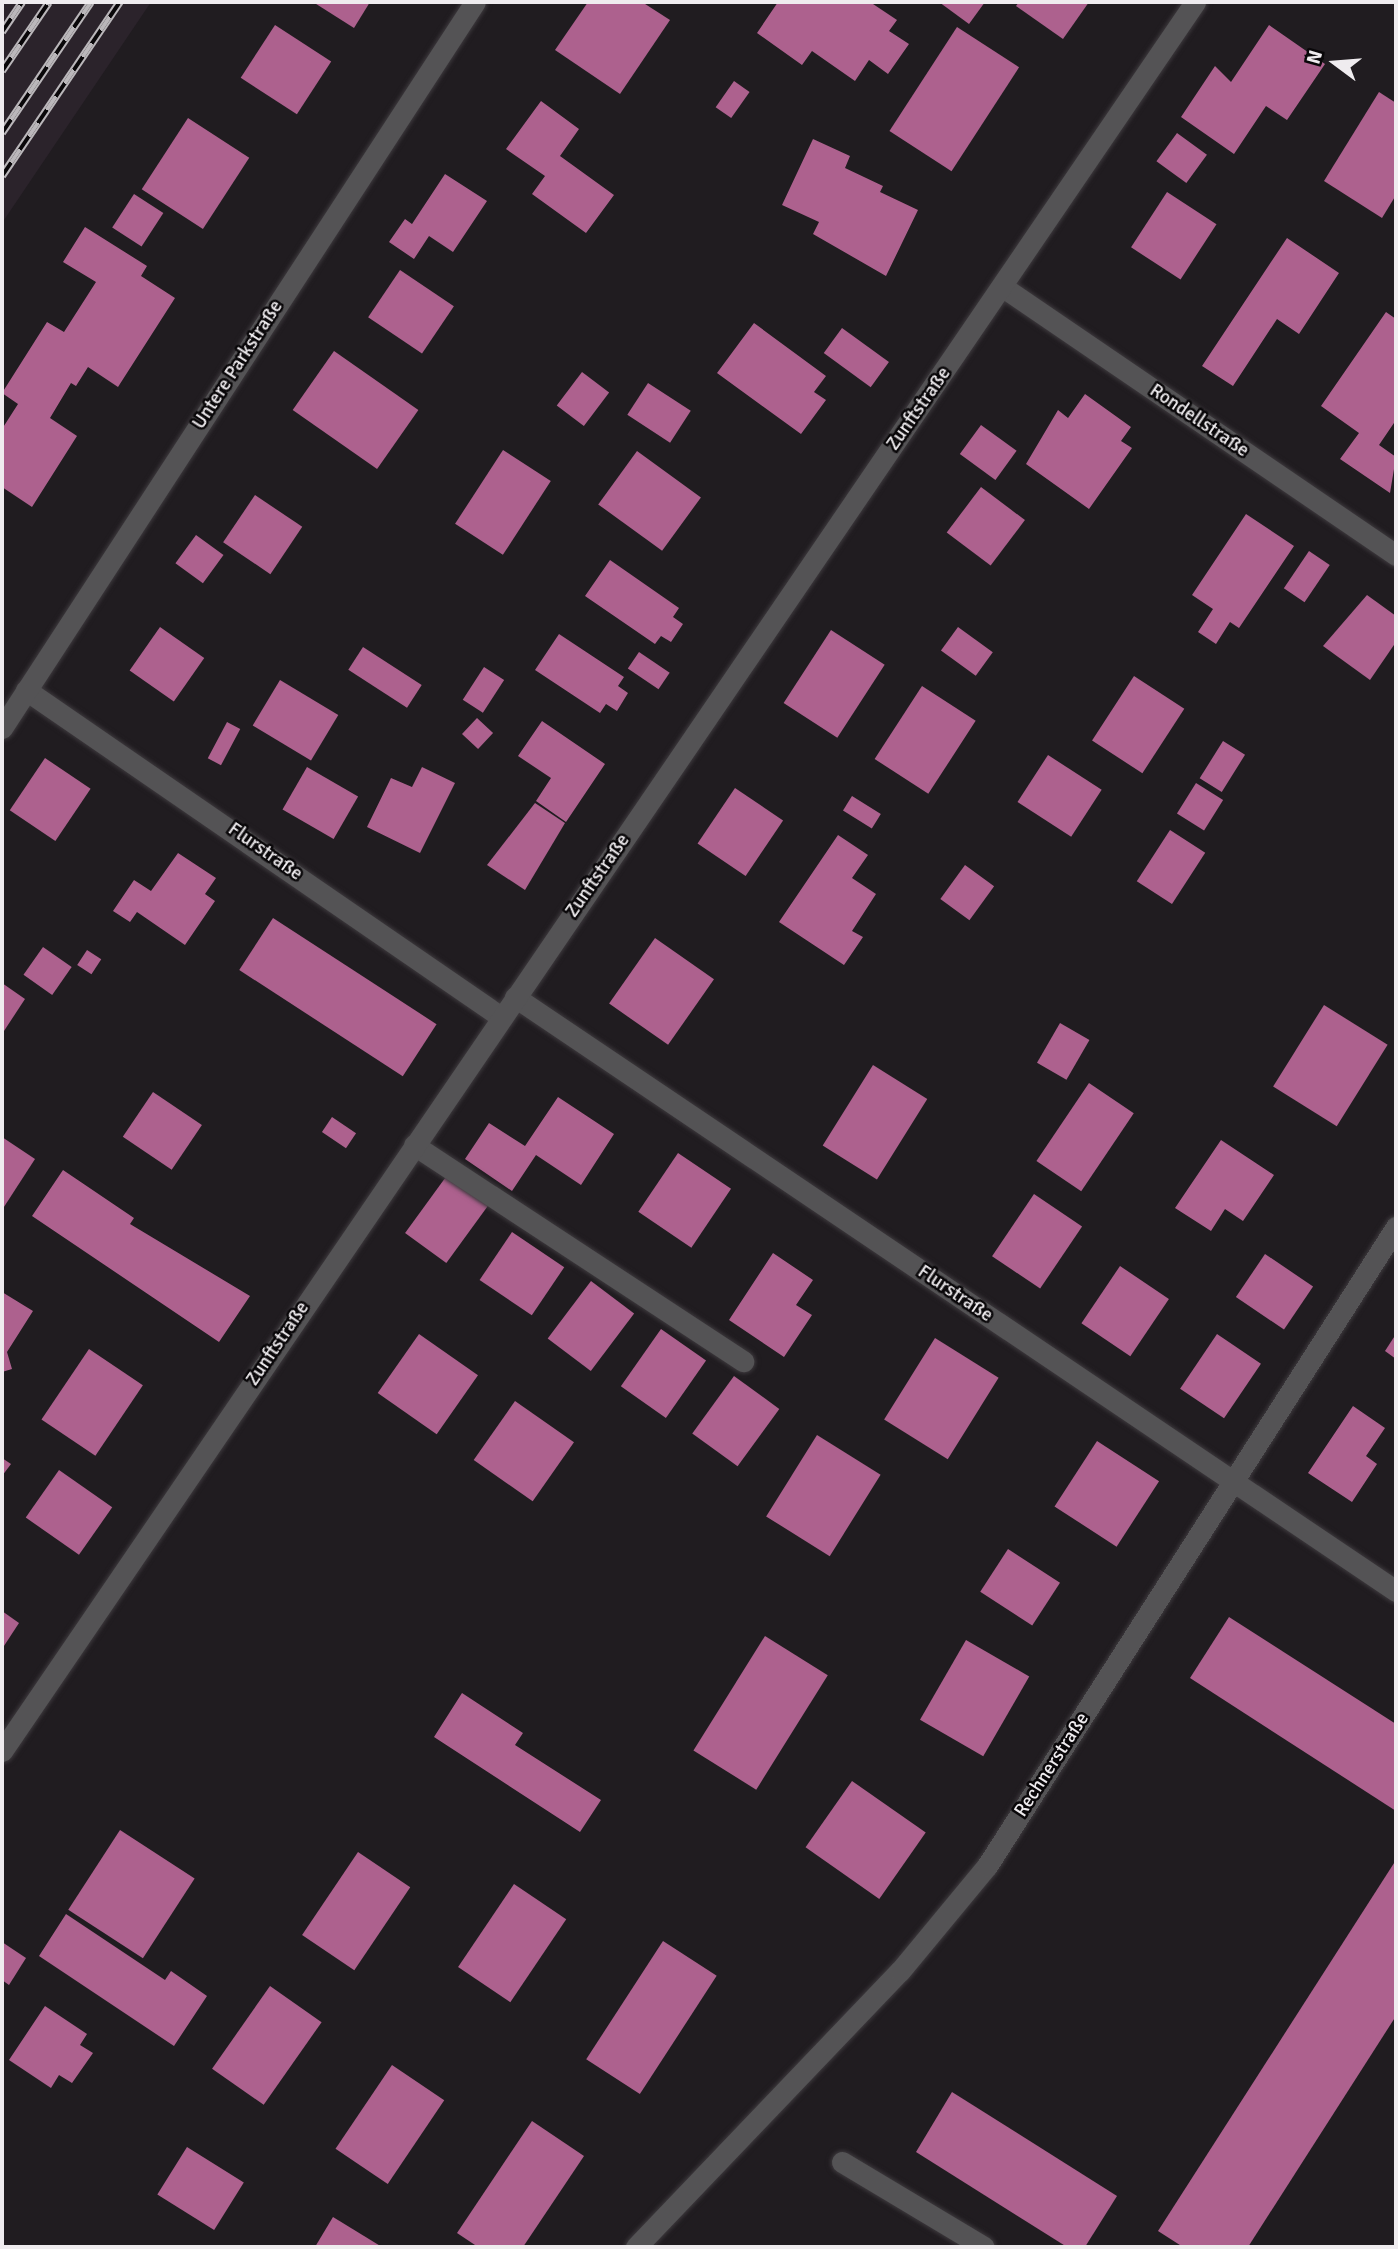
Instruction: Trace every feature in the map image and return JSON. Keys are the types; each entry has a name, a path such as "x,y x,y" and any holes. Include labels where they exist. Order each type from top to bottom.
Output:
{"street":[{"name":"Untere Parkstraße","path":"2,727 475,2"},
{"name":"Zunftstraße","path":"2,1751 1195,2"},
{"name":"Rondellstraße","path":"1003,287 1396,555"},
{"name":"Flurstraße","path":"26,690 501,1017"},
{"name":"Flurstraße","path":"515,997 1396,1591"},
{"path":"414,1145 743,1361"},
{"name":"Rechnerstraße","path":"636,2247 946,1920 1049,1770 1231,1478 1396,1227"},
{"path":"842,2162 984,2247"}],"shaded area":[{"path":"151,2 2,223 2,4"}],"building":[{"path":"313,2 370,2 354,28"},
{"path":"588,2 642,2 670,20 620,94 555,50"},
{"path":"778,2 870,2 897,20 889,31 909,44 888,74 869,60 855,81 812,51 802,65 757,33"},
{"path":"939,2 985,2 969,24"},
{"path":"1019,2 1089,2 1063,39 1016,6"},
{"path":"275,25 331,61 297,114 241,78"},
{"path":"1269,25 1325,64 1287,120 1266,106 1234,154 1181,117 1215,66 1231,82"},
{"path":"957,27 1019,67 952,171 889,131"},
{"path":"734,81 750,92 731,118 716,107"},
{"path":"1379,92 1396,103 1396,195 1382,218 1324,181"},
{"path":"541,101 579,129 560,156 614,195 586,233 532,194 545,176 506,149"},
{"path":"188,118 249,158 203,229 142,189"},
{"path":"1177,133 1207,155 1186,183 1156,161"},
{"path":"813,139 850,156 845,168 883,186 880,192 918,210 886,276 813,234 819,222 782,205"},
{"path":"445,174 487,201 453,252 429,236 414,259 389,242 405,219 412,224"},
{"path":"1167,192 1216,224 1181,279 1131,247"},
{"path":"134,194 163,213 142,247 112,228"},
{"path":"85,227 147,266 141,276 175,298 118,387 88,367 76,386 71,383 50,418 77,436 32,507 2,487 2,429 18,404 2,393 47,322 64,332 96,282 63,262"},
{"path":"1287,238 1339,273 1299,334 1277,319 1233,386 1202,366"},
{"path":"400,270 454,306 422,354 368,317"},
{"path":"1386,312 1396,319 1396,420 1379,445 1396,457 1390,493 1340,459 1359,433 1321,406"},
{"path":"754,323 826,376 814,392 826,400 801,434 717,373"},
{"path":"842,328 889,362 871,387 824,353"},
{"path":"334,351 418,410 377,469 293,410"},
{"path":"582,372 609,392 584,426 557,406"},
{"path":"648,383 691,411 670,443 627,415"},
{"path":"1085,394 1131,427 1121,441 1132,448 1089,509 1026,464 1058,410 1068,418"},
{"path":"981,425 1017,451 995,480 960,454"},
{"path":"503,450 551,481 503,555 455,524"},
{"path":"637,451 701,497 662,551 598,504"},
{"path":"981,487 1025,520 991,566 947,533"},
{"path":"255,495 302,527 270,574 223,542"},
{"path":"1246,514 1294,546 1239,628 1230,622 1216,644 1198,632 1213,609 1192,595"},
{"path":"196,535 224,555 203,583 175,563"},
{"path":"1309,551 1330,565 1305,602 1284,588"},
{"path":"610,560 679,608 673,617 683,624 671,642 661,636 655,644 585,596"},
{"path":"1367,595 1396,616 1396,642 1370,680 1323,646"},
{"path":"160,627 204,658 174,701 130,670"},
{"path":"958,627 993,652 976,676 941,650"},
{"path":"831,630 885,665 837,738 784,703"},
{"path":"559,634 624,677 618,686 628,693 617,711 606,704 600,713 535,670"},
{"path":"363,647 422,685 407,708 348,670"},
{"path":"639,652 670,673 658,689 628,669"},
{"path":"484,667 504,680 483,713 463,700"},
{"path":"1134,676 1184,709 1142,773 1092,741"},
{"path":"280,680 338,715 311,760 253,725"},
{"path":"922,686 976,721 928,794 875,759"},
{"path":"477,718 493,733 478,749 462,734"},
{"path":"542,721 605,764 566,822 536,801 551,778 518,756"},
{"path":"227,722 240,729 221,765 208,758"},
{"path":"1223,741 1245,755 1222,792 1200,778"},
{"path":"1048,755 1102,790 1071,837 1018,802"},
{"path":"45,758 91,789 55,841 10,810"},
{"path":"307,767 358,796 334,839 282,809"},
{"path":"422,767 455,783 420,853 367,827 391,778 412,787"},
{"path":"1196,783 1223,800 1204,830 1177,814"},
{"path":"735,788 783,820 746,876 698,844"},
{"path":"852,796 881,814 872,828 843,810"},
{"path":"535,803 565,823 525,890 487,865"},
{"path":"1170,830 1205,853 1172,904 1137,881"},
{"path":"838,835 868,855 852,878 876,894 852,931 863,937 844,965 779,922"},
{"path":"178,853 216,878 205,894 215,901 185,945 137,912 130,922 113,911 134,880 151,891"},
{"path":"965,865 994,886 969,920 940,899"},
{"path":"273,918 437,1024 403,1076 239,970"},
{"path":"655,938 714,979 668,1045 609,1004"},
{"path":"43,947 72,967 52,995 23,975"},
{"path":"87,950 101,959 91,974 77,965"},
{"path":"2,983 25,999 2,1034"},
{"path":"1324,1005 1388,1045 1337,1126 1273,1086"},
{"path":"1060,1023 1089,1040 1066,1080 1037,1063"},
{"path":"873,1065 927,1099 877,1179 823,1146"},
{"path":"1089,1083 1134,1113 1081,1191 1036,1161"},
{"path":"153,1092 202,1125 172,1170 123,1137"},
{"path":"558,1097 614,1134 581,1185 536,1155 512,1191 465,1159 489,1123 525,1146"},
{"path":"332,1117 356,1133 346,1148 322,1132"},
{"path":"2,1137 35,1159 2,1210"},
{"path":"1221,1140 1274,1175 1243,1221 1225,1209 1211,1231 1175,1208"},
{"path":"678,1153 731,1189 691,1248 638,1212"},
{"path":"63,1170 134,1218 130,1224 250,1296 219,1342 32,1216"},
{"path":"448,1174 489,1204 446,1263 405,1233"},
{"path":"1034,1194 1082,1226 1040,1289 992,1256"},
{"path":"512,1232 564,1267 532,1315 480,1280"},
{"path":"773,1253 813,1280 796,1305 812,1315 784,1357 729,1320"},
{"path":"1265,1254 1313,1286 1284,1330 1236,1297"},
{"path":"1120,1266 1169,1299 1130,1356 1081,1323"},
{"path":"591,1281 634,1313 591,1371 548,1339"},
{"path":"2,1292 33,1311 7,1352 12,1369 2,1372"},
{"path":"661,1329 706,1361 666,1418 621,1386"},
{"path":"419,1334 478,1375 437,1434 378,1393"},
{"path":"1217,1334 1261,1364 1224,1418 1180,1389"},
{"path":"1396,1334 1396,1359 1385,1351"},
{"path":"935,1338 999,1378 948,1459 884,1419"},
{"path":"89,1349 143,1385 95,1456 41,1419"},
{"path":"734,1376 779,1409 738,1466 692,1433"},
{"path":"515,1401 574,1442 533,1501 474,1460"},
{"path":"1353,1406 1385,1428 1366,1456 1377,1464 1352,1502 1308,1473"},
{"path":"817,1435 881,1475 830,1556 766,1516"},
{"path":"1097,1441 1159,1481 1117,1547 1055,1506"},
{"path":"2,1458 11,1464 2,1476"},
{"path":"59,1470 112,1507 79,1555 26,1518"},
{"path":"1008,1549 1060,1583 1032,1626 980,1592"},
{"path":"2,1611 19,1623 2,1649"},
{"path":"1229,1617 1396,1724 1396,1811 1190,1678"},
{"path":"765,1636 828,1675 756,1790 693,1750"},
{"path":"966,1640 1029,1676 983,1756 920,1720"},
{"path":"462,1693 523,1733 515,1745 601,1800 580,1832 434,1737"},
{"path":"852,1781 926,1833 879,1899 806,1847"},
{"path":"120,1830 195,1878 143,1958 68,1910"},
{"path":"358,1852 410,1887 354,1970 302,1935"},
{"path":"1396,1860 1396,2016 1248,2247 1183,2247 1158,2231"},
{"path":"514,1884 566,1919 510,2002 458,1967"},
{"path":"66,1914 165,1980 171,1971 207,1996 174,2046 39,1956"},
{"path":"663,1941 717,1976 640,2094 586,2059"},
{"path":"2,1942 26,1958 9,1985 2,1980"},
{"path":"270,1986 322,2022 264,2105 212,2069"},
{"path":"45,2006 87,2034 80,2045 93,2053 72,2083 59,2075 51,2088 9,2060"},
{"path":"392,2065 444,2100 388,2184 336,2149"},
{"path":"952,2092 1117,2196 1085,2247 1067,2247 916,2152"},
{"path":"532,2121 584,2156 523,2247 478,2247 457,2233"},
{"path":"187,2147 244,2183 214,2230 157,2194"},
{"path":"333,2217 382,2247 315,2247"}],"railway":[{"path":"2,32 22,2"},
{"path":"2,71 49,2"},
{"path":"2,133 91,2"},
{"path":"2,176 120,2"}]}
